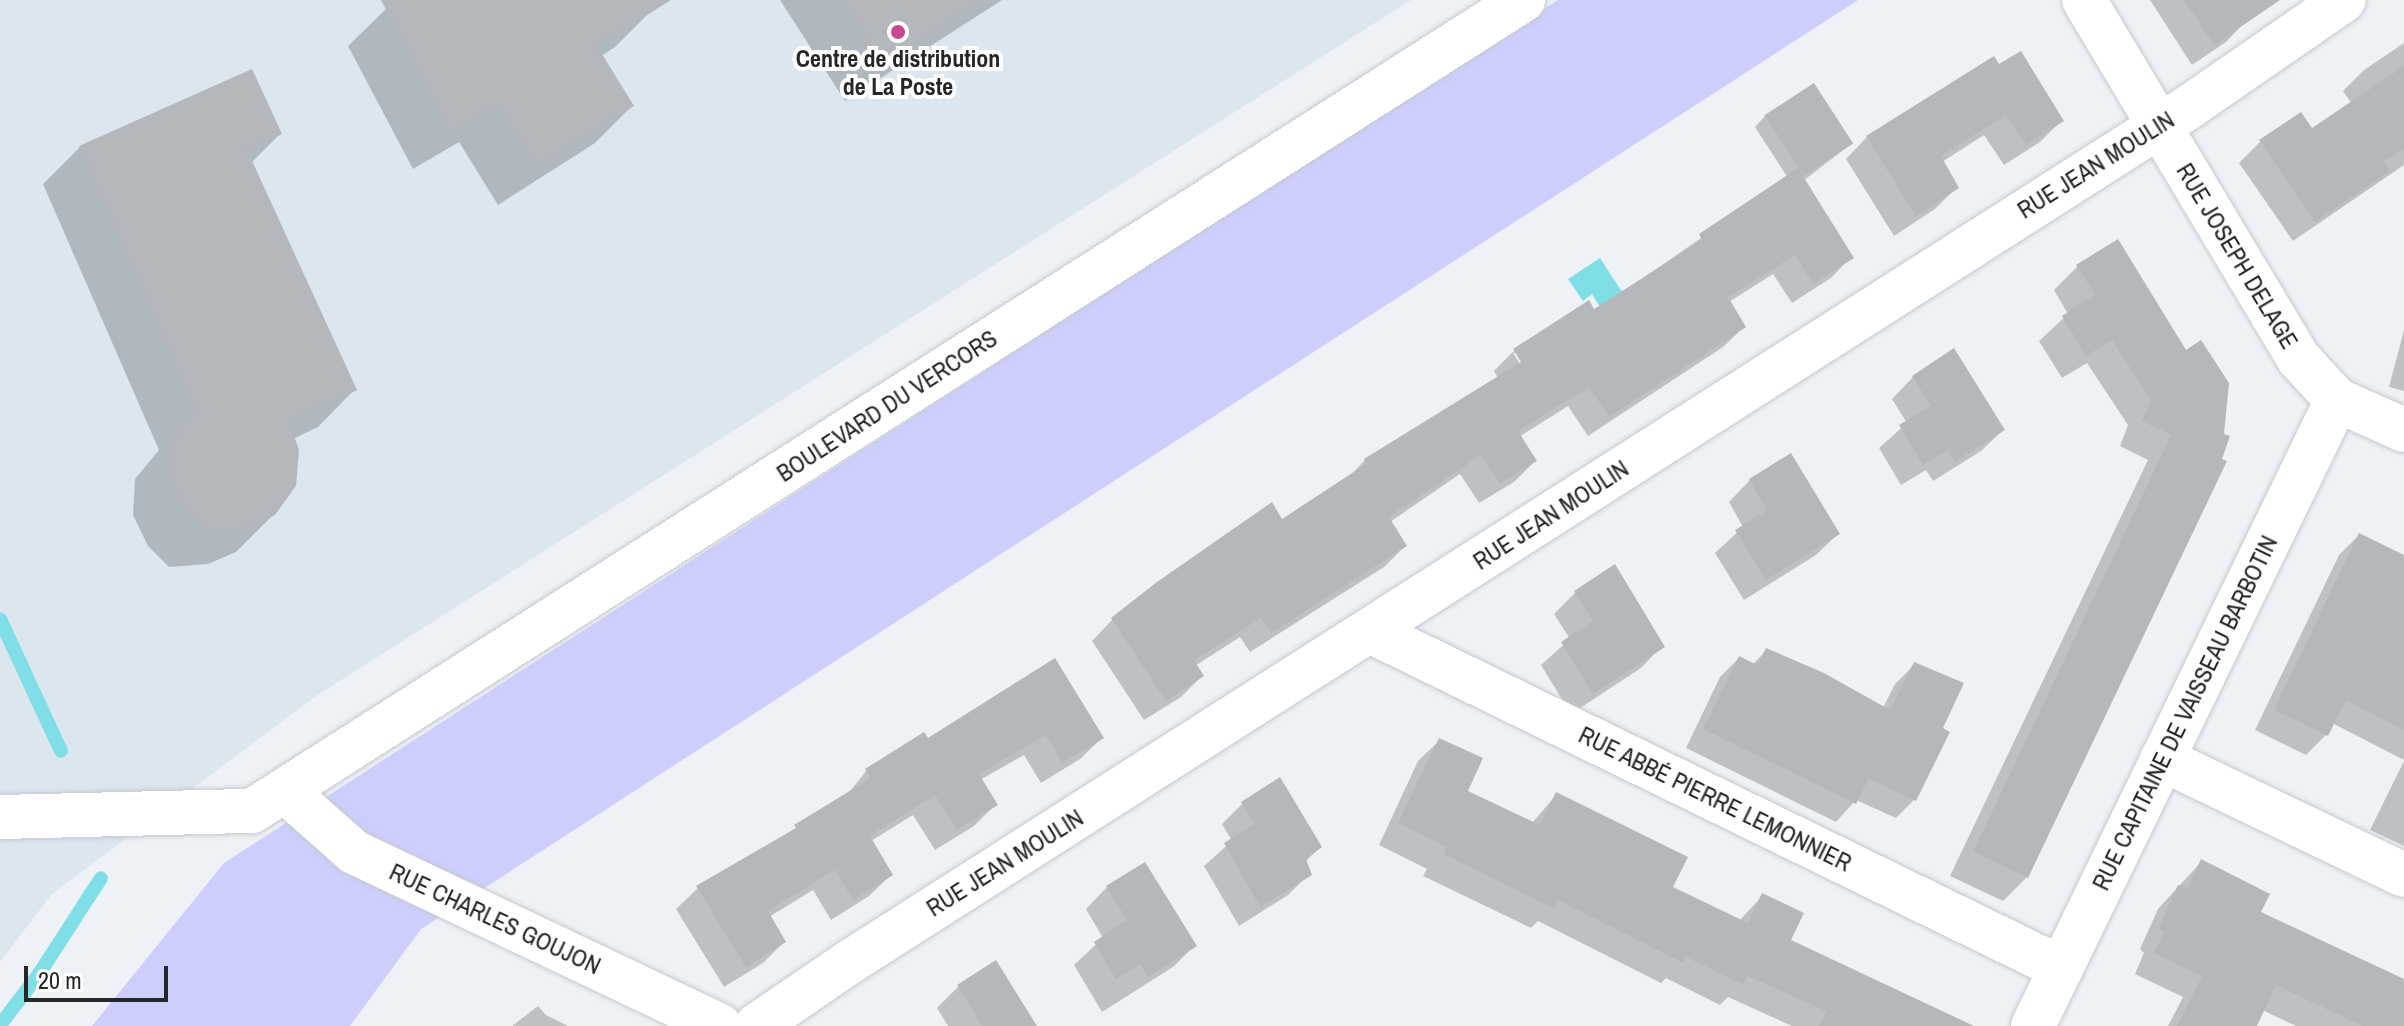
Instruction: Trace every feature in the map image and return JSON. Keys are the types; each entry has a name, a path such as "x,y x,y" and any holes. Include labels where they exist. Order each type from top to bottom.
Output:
{"street":[{"name":"BOULEVARD DU VERCORS","path":"268,801 1523,0"},
{"name":"RUE JOSEPH DELAGE","path":"2084,0 2299,359 2337,400 2404,430"},
{"name":"RUE JEAN MOULIN","path":"756,1026 861,954 2158,125 2344,0"},
{"name":"RUE CAPITAINE DE VAISSEAU BARBOTIN","path":"2033,1026 2337,400"},
{"name":"RUE ABBÉ PIERRE LEMONNIER","path":"1370,631 2061,968"},
{"path":"2162,759 2404,875"},
{"path":"19,817 104,815 268,801"},
{"name":"RUE CHARLES GOUJON","path":"268,801 354,852 720,1026"}],"shaded area":[{"path":"0,0 1411,0 313,698 51,895 0,962"},
{"path":"1558,0 1858,0 421,929 350,1026 92,1026 224,863"},
{"path":"1600,258 1639,318 1616,333 1592,294 1583,301 1568,279"}],"building":[{"path":"381,0 671,0 597,46 634,106 536,169 497,106 451,134"},
{"name":"Centre de distribution de La Poste","path":"841,0 984,0 883,65"},
{"path":"2184,0 2280,0 2214,45"},
{"path":"2021,51 2064,121 2026,145 2006,115 1941,156 1959,188 1916,216 1866,136 1994,56 1999,64"},
{"path":"2404,66 2404,148 2384,162 2390,171 2315,222 2259,140 2301,112 2312,128"},
{"path":"252,69 282,134 247,150 357,390 289,422 299,450 296,486 275,515 247,528 207,530 185,509 170,477 171,439 195,411 79,146"},
{"path":"1814,83 1853,143 1804,176 1765,115"},
{"path":"1798,168 1854,258 1813,284 1795,255 1728,297 1746,327 1609,417 1589,387 1518,431 1537,461 1500,484 1481,455 1389,517 1407,546 1271,633 1261,618 1194,660 1204,676 1166,701 1111,618 1272,502 1282,519 1366,464 1364,459 1521,362 1513,349 1589,300 1594,309 1702,240 1699,234"},
{"path":"2118,239 2186,350 2201,340 2229,383 2224,434 2230,436 2222,459 2227,461 2028,878 1973,852 2171,435 2142,421 2151,400 2112,340 2086,356 2062,316 2095,294 2076,265"},
{"path":"1954,348 2005,430 1955,462 1948,450 1923,465 1899,425 1931,406 1912,376"},
{"path":"1791,453 1840,534 1766,580 1735,530 1767,510 1749,479"},
{"path":"2359,533 2404,555 2404,730 2346,700 2328,736 2274,710"},
{"path":"1615,564 1665,647 1593,694 1561,642 1593,621 1574,591"},
{"path":"1766,648 1824,673 1890,710 1914,662 1964,683 1943,728 1950,732 1916,801 1869,778 1856,804 1703,729 1739,656 1757,665"},
{"path":"1055,658 1104,738 1063,763 1046,735 979,774 998,805 957,830 935,795 870,836 893,875 853,900 835,870 768,911 786,942 746,967 696,886 796,828 794,825 871,778 865,769 924,732 928,738"},
{"path":"1439,738 1483,758 1468,791 1540,825 1556,792 1688,857 1673,887 1748,923 1762,893 1804,913 1791,940 1974,1026 1819,1026 1826,1011 1747,976 1743,985 1686,957 1683,963 1558,900 1554,908 1443,854 1447,847 1398,823"},
{"path":"1280,777 1322,847 1306,859 1312,875 1260,907 1224,843 1254,824 1241,802"},
{"path":"2201,859 2270,894 2261,912 2404,979 2404,1026 2362,1026 2276,985 2257,1026 2177,1026 2202,976 2154,953 2164,932 2159,928 2178,885 2188,888"},
{"path":"1145,862 1197,946 1148,977 1140,964 1116,979 1094,942 1127,920 1106,886"},
{"path":"996,960 1037,1026 982,1026 957,985"}],"waterway":[{"path":"0,619 61,751"},
{"path":"0,1025 39,974 101,878"}],"place":[{"name":"Centre de distribution de La Poste","path":"898,32"}]}
